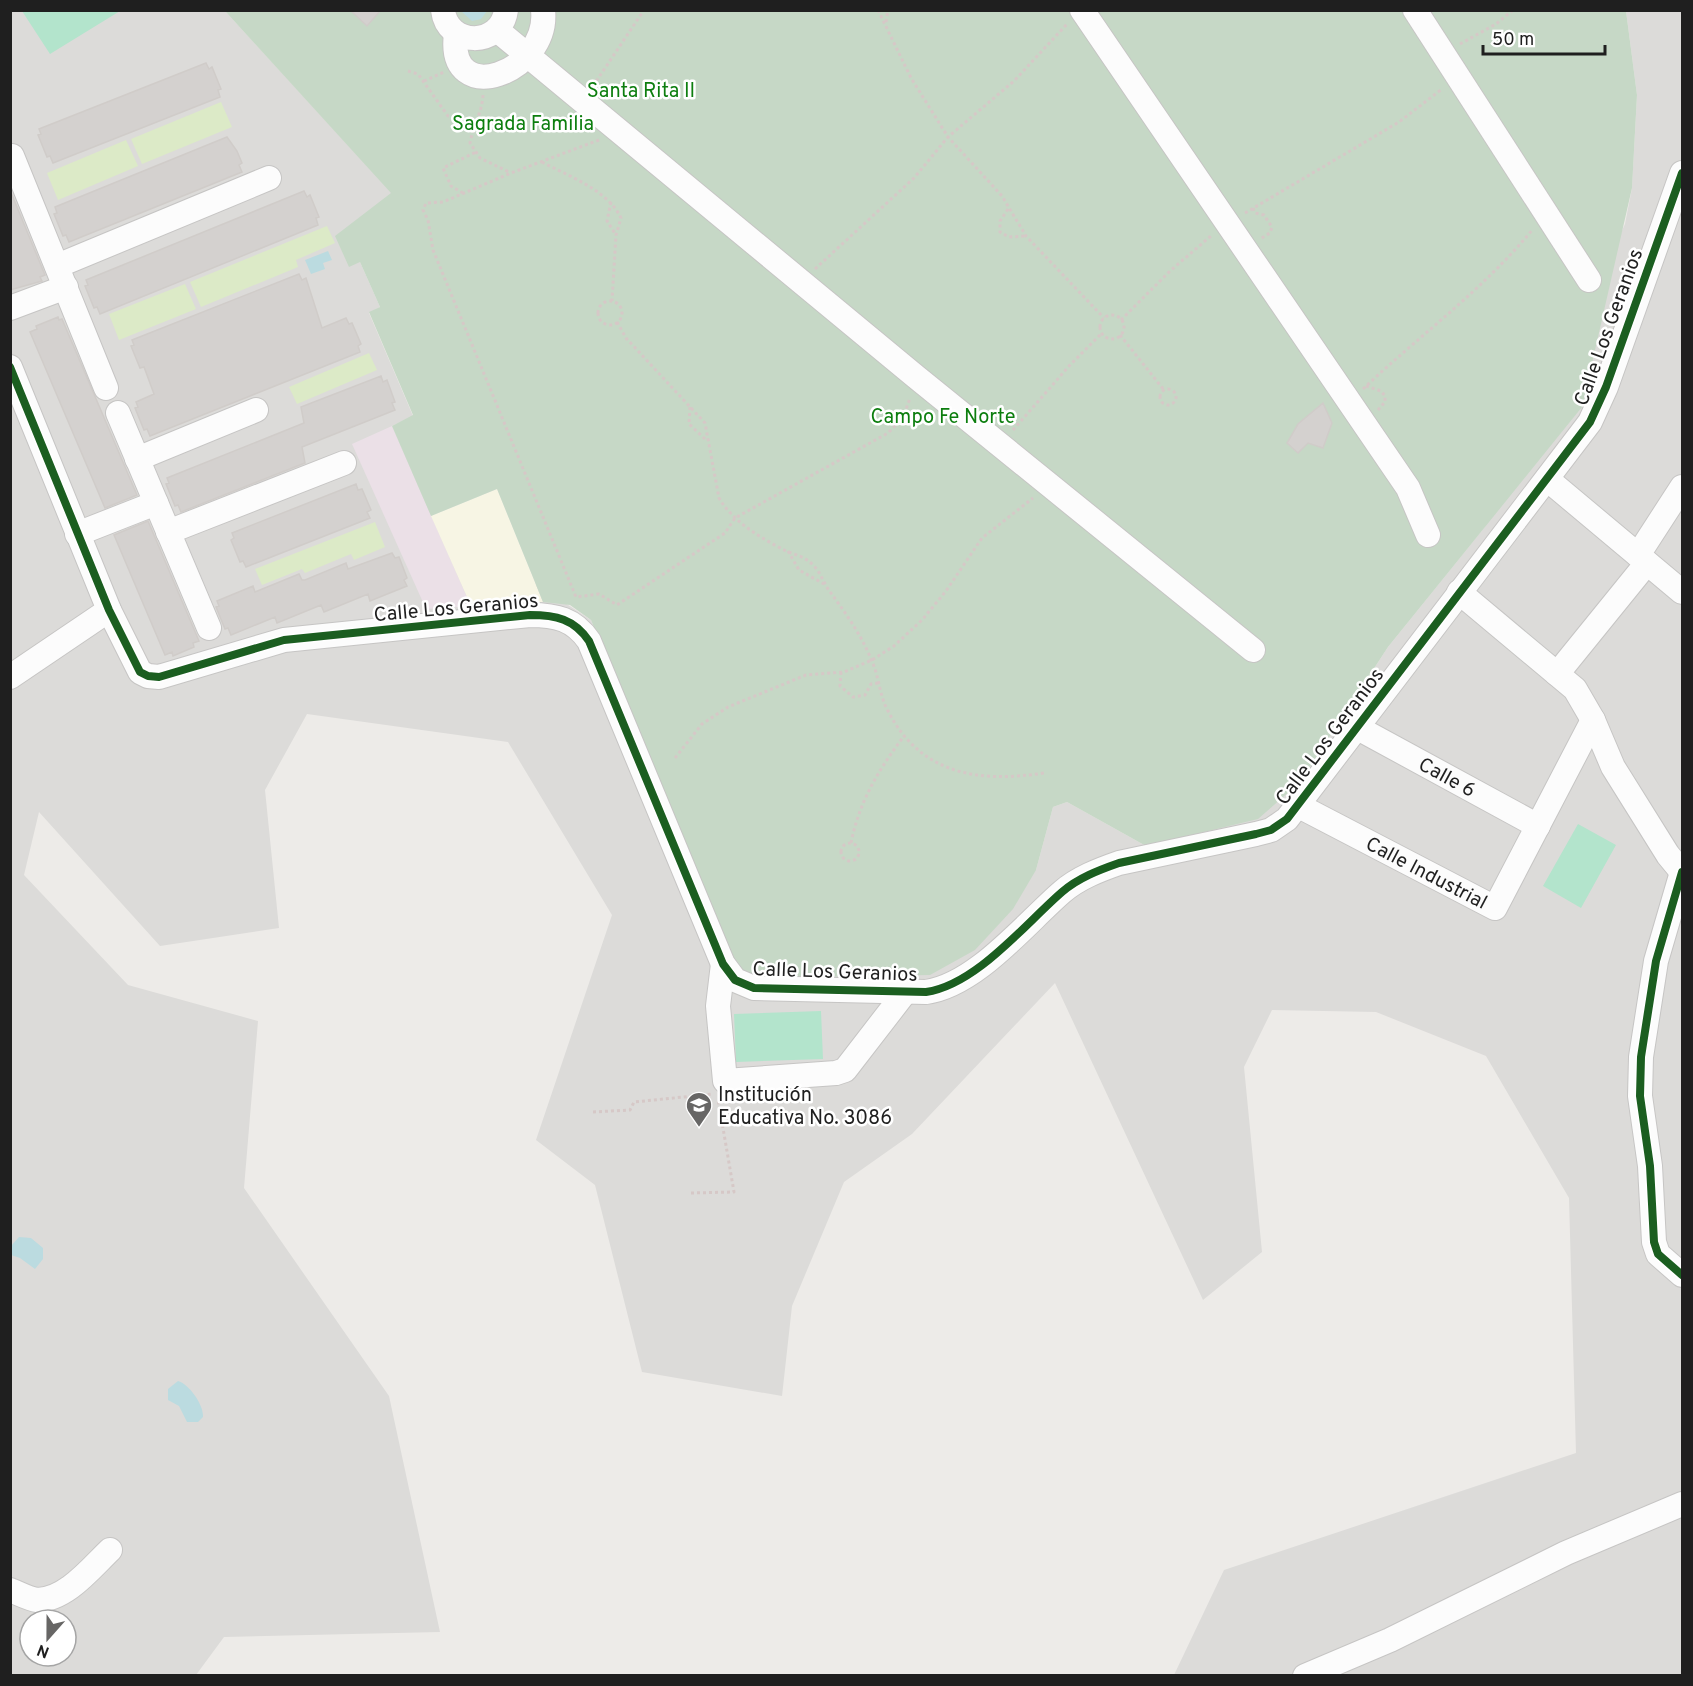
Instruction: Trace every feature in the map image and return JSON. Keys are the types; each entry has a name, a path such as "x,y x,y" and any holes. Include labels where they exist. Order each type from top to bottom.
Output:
{"street":[{"path":"443,10 448,26 456,34 476,39 484,38 501,20 526,56 1253,650"},
{"path":"456,34 457,56 464,66 484,77 506,74 526,56 541,31 543,10"},
{"path":"1415,10 1589,280"},
{"path":"1077,14 1227,223 1408,488 1428,535"},
{"path":"12,156 106,388"},
{"name":"Calle Los Geranios","path":"10,368 109,610 140,672 148,676 159,677 244,650 309,637 530,615 550,615 573,624 589,641 723,964 735,980 753,988 939,990 951,985 992,956 1063,892 1098,871 1119,863 1271,830 1287,819 1299,806 1356,727 1590,422 1606,387 1683,173"},
{"path":"10,308 61,277 268,178"},
{"path":"138,459 256,410"},
{"path":"118,413 209,628"},
{"path":"168,532 344,463"},
{"path":"1547,479 1683,592"},
{"path":"1557,674 1642,559 1683,487"},
{"path":"77,534 156,503"},
{"path":"1459,592 1575,689 1593,720 1613,767 1668,855 1682,872 1656,961 1641,1057 1640,1096 1650,1166 1654,1242 1658,1254 1683,1275"},
{"path":"10,677 109,610"},
{"name":"Calle Industrial","path":"1299,806 1495,908 1593,720"},
{"name":"Calle 6","path":"1356,727 1538,826"},
{"path":"723,964 718,1006 725,1081 836,1073 845,1070 906,991"},
{"path":"1305,1676 1390,1640 1566,1553 1683,1504"},
{"path":"10,1590 36,1600 48,1598 68,1589 110,1550"}],"path":[{"path":"583,103 644,10"},
{"path":"879,10 911,78 948,137 1002,196 1026,236 1104,318"},
{"path":"886,23 888,10"},
{"path":"1443,53 1481,34 1513,10"},
{"path":"801,282 914,178 948,137 1014,81 1077,14"},
{"path":"423,81 452,69"},
{"path":"408,71 418,74 448,116 473,127"},
{"path":"1121,320 1170,271 1227,223 1399,122 1458,77"},
{"path":"483,90 482,112 473,127 470,143 476,152 495,167 511,173"},
{"path":"610,126 598,141 511,173 444,202 430,201 424,206 434,250 576,597 599,594 617,605 725,533 735,518 888,433 907,411 915,376"},
{"path":"463,194 451,186 443,168 476,152"},
{"path":"542,162 611,202 621,218 616,235 612,301"},
{"path":"611,202 607,221 616,235"},
{"path":"1252,208 1256,213 1264,215 1272,227 1266,237 1257,240"},
{"path":"1008,209 1000,221 1000,232 1009,237 1026,236"},
{"path":"1349,403 1404,351 1480,287 1509,259 1546,213"},
{"path":"612,301 619,305 622,312 617,322 606,324 598,316 601,304 612,301"},
{"path":"1114,315 1121,320 1124,326 1120,335 1112,339 1102,333 1100,326 1104,318 1114,315"},
{"path":"617,322 626,338 705,423 705,439 719,498 735,518 788,551 809,561 825,584 872,660 887,710 904,736 936,763 965,774 982,778 1044,773"},
{"path":"1000,445 1070,365 1102,333"},
{"path":"1120,335 1164,390"},
{"path":"1170,389 1175,393 1173,403 1168,404 1161,401 1160,396 1164,390 1170,389"},
{"path":"690,407 689,424 705,439"},
{"path":"675,758 702,724 728,706 806,675 841,672 872,660 894,646 922,620 946,591 982,538 1047,484"},
{"path":"788,551 799,570 825,584"},
{"path":"841,672 840,686 852,697 865,695 872,684 878,683"},
{"path":"851,843 859,811 873,781 904,736"},
{"path":"851,843 856,846 859,854 855,860 846,861 840,851 845,844 851,843"},
{"path":"593,1112 630,1110 634,1102 717,1094 734,1192 691,1193"}],"shaded area":[{"path":"11,11 225,11 392,193 360,262 380,307 369,313 413,416 392,426 431,515 591,620 735,967 1036,870 1053,807 1067,802 1146,846 1300,782 1388,647 1484,528 1625,224 1632,188 1637,95 1626,11 1682,11 1682,1675 1174,1675 1224,1570 1576,1453 1569,1198 1486,1056 1376,1012 1272,1010 1244,1067 1262,1252 1203,1300 1055,983 912,1134 844,1182 792,1306 782,1396 642,1372 595,1185 536,1140 612,915 508,742 307,714 265,790 279,928 160,946 39,812 24,875 128,985 258,1021 244,1188 389,1396 440,1632 224,1637 196,1675 11,1676"},
{"path":"392,426 471,606 426,609 352,444"},
{"path":"497,489 543,602 471,606 431,516"}],"green space":[{"path":"22,11 120,11 50,54"},
{"name":"Campo Fe Norte","path":"225,11 1626,11 1637,95 1632,188 1582,407 1388,647 1300,782 1258,819 1146,846 1067,802 1053,807 1036,870 1013,909 975,950 930,975 751,978 735,968 591,620 570,605 543,602 497,489 431,516 392,426 413,415 369,312 380,307 360,262 349,267 335,236 391,193"},
{"path":"221,102 232,127 142,164 131,139"},
{"path":"126,140 138,166 58,200 47,173"},
{"path":"327,226 335,243 296,260 298,267 201,307 190,282"},
{"path":"185,284 196,309 119,340 109,314"},
{"path":"369,353 377,370 297,404 289,387"},
{"path":"375,522 385,547 354,560 351,554 305,573 302,569 262,585 255,569"},
{"path":"1578,824 1616,845 1581,908 1543,886"},
{"path":"821,1011 823,1059 736,1062 734,1014"}],"water":[{"path":"461,11 487,11 481,19 472,21"},
{"path":"328,251 332,260 323,263 325,269 311,274 305,260"},
{"path":"19,1237 31,1238 43,1248 43,1259 35,1269 20,1258 11,1255 11,1246"},
{"path":"178,1381 187,1386 198,1401 203,1417 198,1422 187,1422 179,1406 168,1400 168,1389"}],"building":[{"path":"350,10 381,10 367,26"},
{"path":"206,63 209,69 212,67 221,89 218,90 220,97 53,163 50,156 47,157 38,135 41,134 39,129"},
{"path":"227,137 237,151 242,163 239,165 242,172 69,242 66,235 63,236 54,214 57,213 55,207"},
{"path":"10,190 45,275 40,277 42,281 10,290"},
{"path":"304,191 307,197 310,195 319,217 316,218 318,225 100,314 97,307 94,308 85,286 88,285 86,280"},
{"path":"299,274 302,280 306,278 322,328 346,318 349,324 352,323 361,344 358,346 360,352 150,436 147,429 144,430 135,408 138,407 136,402 154,394 144,367 140,368 131,346 134,345 132,340"},
{"path":"58,317 59,320 62,319 137,495 105,508 30,332 37,329 36,326"},
{"path":"381,376 383,382 387,380 395,402 392,403 395,410 302,447 305,463 181,512 178,505 175,506 166,484 169,483 167,478 304,423 301,407"},
{"path":"1323,403 1332,423 1323,448 1308,443 1298,453 1287,443 1298,424"},
{"path":"356,484 358,490 362,489 371,510 367,512 370,518 246,567 243,561 240,562 231,540 234,538 232,533"},
{"path":"148,521 199,641 193,643 194,647 173,656 172,652 165,655 114,535"},
{"path":"392,553 395,558 399,557 407,578 404,580 407,586 370,601 368,594 324,612 321,605 277,623 275,617 231,635 228,628 225,629 216,607 219,606 217,601 253,586 255,592 299,574 302,580 305,580 346,563 348,569"}],"cycle path":[{"path":"10,367 109,610 140,672 148,676 159,677 284,640 530,615 556,617 564,620 577,628 589,641 723,964 735,980 754,988 926,992 945,987 981,966 1062,892 1089,875 1119,863 1271,830 1287,819 1590,422 1606,387 1682,173"},
{"path":"1682,872 1656,961 1641,1057 1640,1096 1650,1166 1654,1242 1658,1254 1682,1275"}],"place":[{"name":"Institución Educativa No. 3086","path":"699,1128"}],"park label":[{"name":"Santa Rita II","path":"641,90"},
{"name":"Sagrada Familia","path":"523,123"}]}
